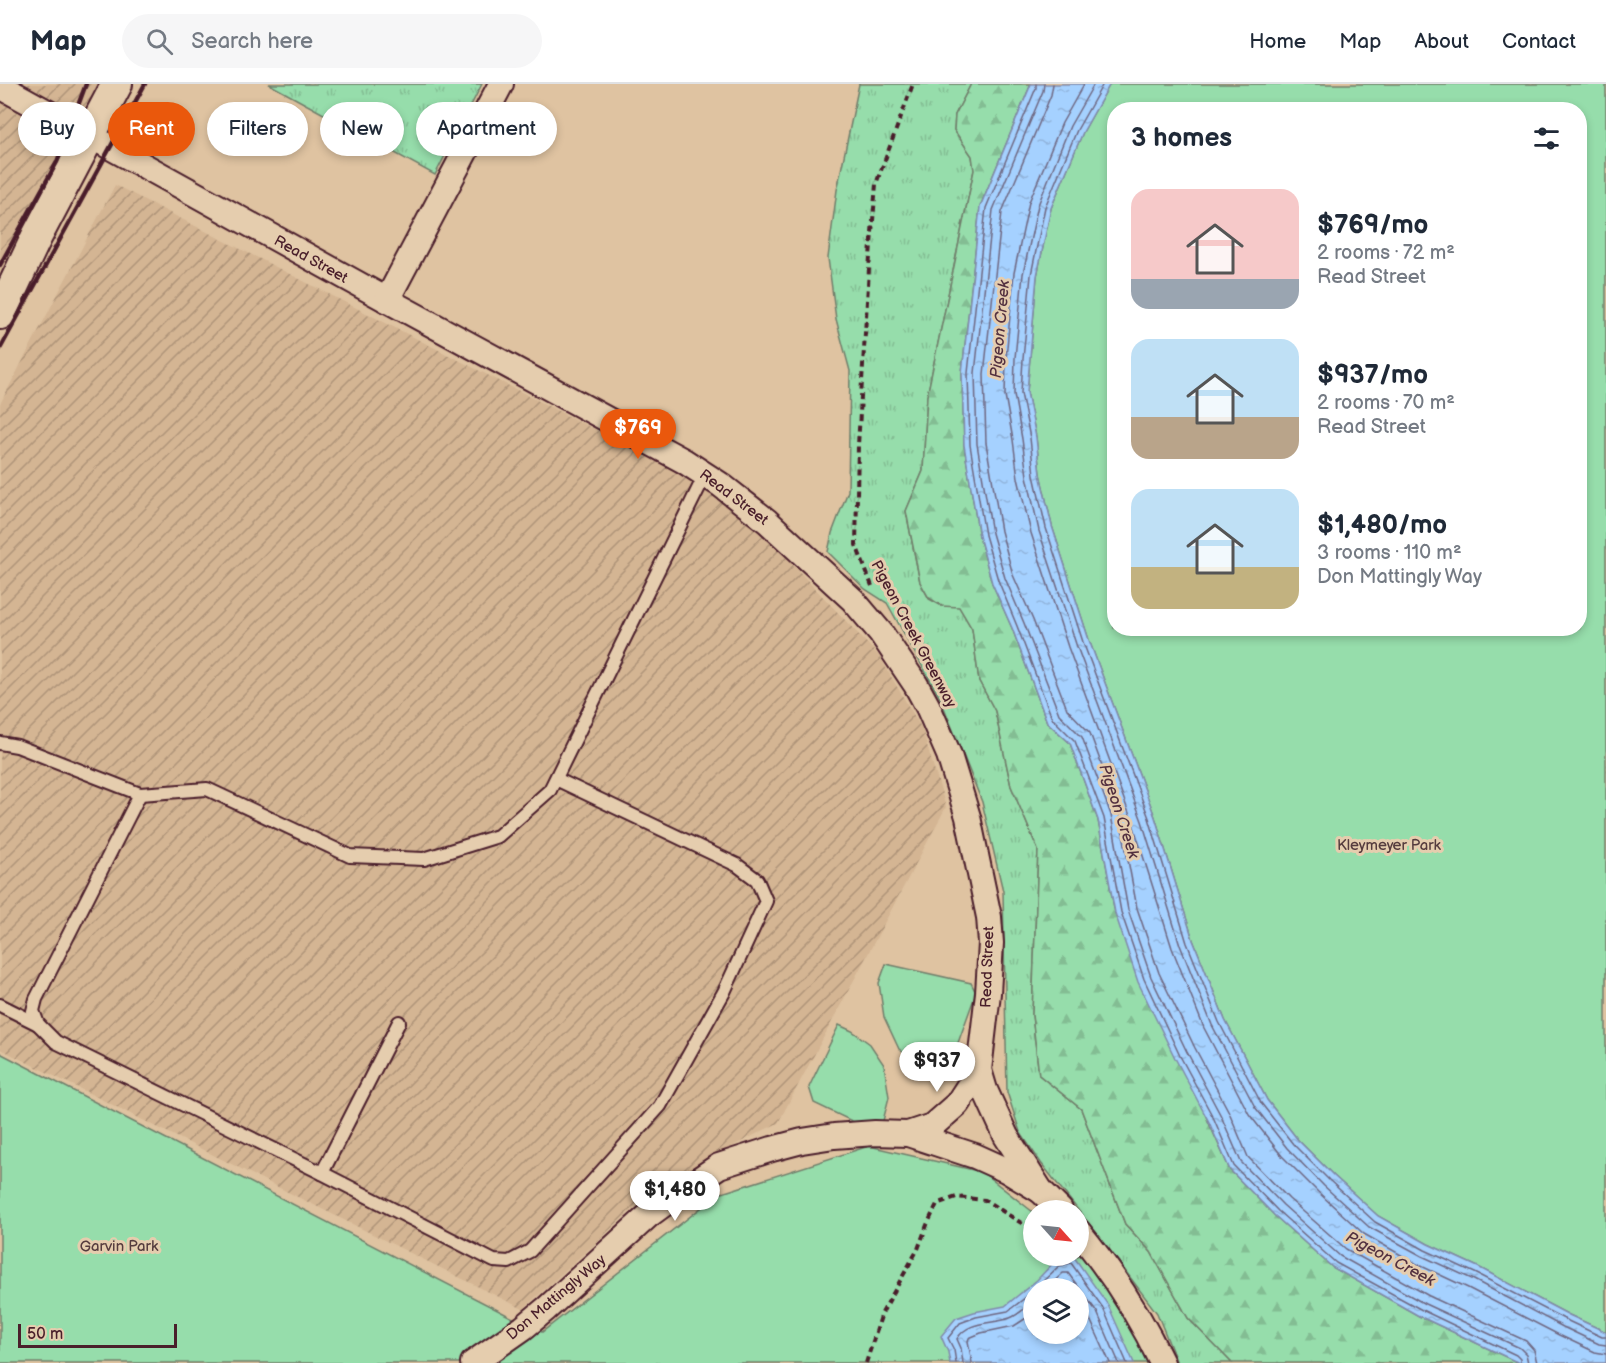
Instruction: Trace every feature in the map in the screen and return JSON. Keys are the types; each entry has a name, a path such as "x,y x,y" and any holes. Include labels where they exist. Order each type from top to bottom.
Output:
{"street":[{"path":"96,123 117,84"},
{"path":"387,300 501,84"},
{"name":"Read Street","path":"14,88 36,102"},
{"name":"Read Street","path":"96,140 684,461 721,485 767,521 853,600 881,633 916,685 949,755 968,817 989,917 988,993 979,1070 985,1090 1006,1136 1041,1191"},
{"path":"0,314 79,156"},
{"name":"Read Street","path":"908,1134 932,1126 957,1104 979,1070"},
{"name":"Don Mattingly Way","path":"473,1363 523,1328 649,1215 683,1190 719,1166 772,1149 823,1138 908,1134 975,1156 1006,1170 1041,1191 1050,1200"},
{"path":"1089,1244 1134,1309 1162,1363"}],"lane":[{"path":"0,743 17,746 140,794 207,789 350,856 424,859 498,836 550,790 705,475"},
{"path":"0,1005 38,1024 56,1042 494,1261 509,1262 530,1251 660,1106 724,993 765,901 757,880 737,865 556,778"},
{"path":"38,1024 33,1011 36,999 140,794"},
{"path":"322,1173 399,1022"}],"path":[{"name":"Pigeon Creek Greenway","path":"877,594 856,545 858,445 869,269 876,184 913,84"},
{"path":"867,1363 882,1313 918,1249 937,1204 956,1197 985,1200 1023,1224"}],"shaded area":[{"path":"0,84 117,84 96,126 96,102 18,102 18,156 81,156 0,319"},
{"path":"115,185 682,474 757,527 879,656 922,729 946,807 778,1123 661,1183 523,1309 0,1049 0,404"}],"green space":[{"path":"269,84 482,84 473,102 416,102 416,156 445,156 435,175 400,156 404,156 404,102 320,102 320,112 308,105 308,102 302,102"},
{"path":"859,84 971,84 955,115 954,130 972,156 974,170 927,396 923,471 906,511 920,582 929,599 942,606 959,606 972,629 979,681 995,711 1011,786 1038,850 1032,1015 1039,1075 1081,1109 1125,1224 1151,1252 1188,1318 1232,1363 1177,1363 1157,1313 1089,1224 1089,1200 1070,1200 1020,1132 1007,1092 1003,891 982,802 941,700 887,603 865,589 828,552 832,533 848,491 850,371 836,319 828,258 837,190"},
{"path":"971,84 1031,84 980,207 962,373 964,445 979,536 992,583 1012,628 1047,722 1070,743 1098,820 1115,913 1230,1170 1274,1215 1332,1267 1419,1316 1519,1363 1232,1363 1188,1318 1151,1252 1125,1224 1081,1109 1039,1075 1032,1015 1038,850 1011,786 995,711 979,681 972,629 959,607 942,606 929,598 920,582 906,511 923,471 927,396 974,170 972,156 954,130 955,115"},
{"name":"Kleymeyer Park","path":"1110,84 1606,84 1606,1332 1428,1244 1378,1216 1298,1140 1267,1100 1225,1020 1193,940 1155,817 1089,640 1052,526 1040,474 1036,437 1027,392 1037,276 1051,208 1083,132"},
{"path":"886,964 971,983 976,993 946,1076 926,1070 899,1049 884,1017 879,983"},
{"path":"839,1025 870,1044 884,1065 889,1097 882,1125 860,1125 814,1103 809,1087"},
{"name":"Garvin Park","path":"0,1053 542,1332 719,1194 869,1146 982,1172 1023,1204 1023,1266 1089,1266 1089,1257 1141,1345 1148,1363 0,1363"}],"water":[{"name":"Pigeon Creek","path":"1031,84 1110,84 1083,132 1051,208 1037,276 1027,392 1036,437 1040,474 1052,526 1089,640 1155,817 1193,940 1225,1020 1267,1100 1298,1140 1378,1216 1428,1244 1606,1332 1606,1363 1519,1363 1419,1316 1332,1267 1274,1215 1230,1170 1209,1122 1138,982 1115,913 1098,820 1070,743 1047,722 1012,628 992,583 979,536 964,445 962,373 980,207"},
{"path":"1050,1266 1080,1266 1089,1278 1039,1278"},
{"path":"1089,1278 1108,1305 1134,1363 950,1363 941,1336 956,1318 1005,1306 1023,1291 1023,1344 1089,1344"}],"railway":[{"path":"0,265 57,162 86,84"},
{"path":"0,349 145,84"}]}
